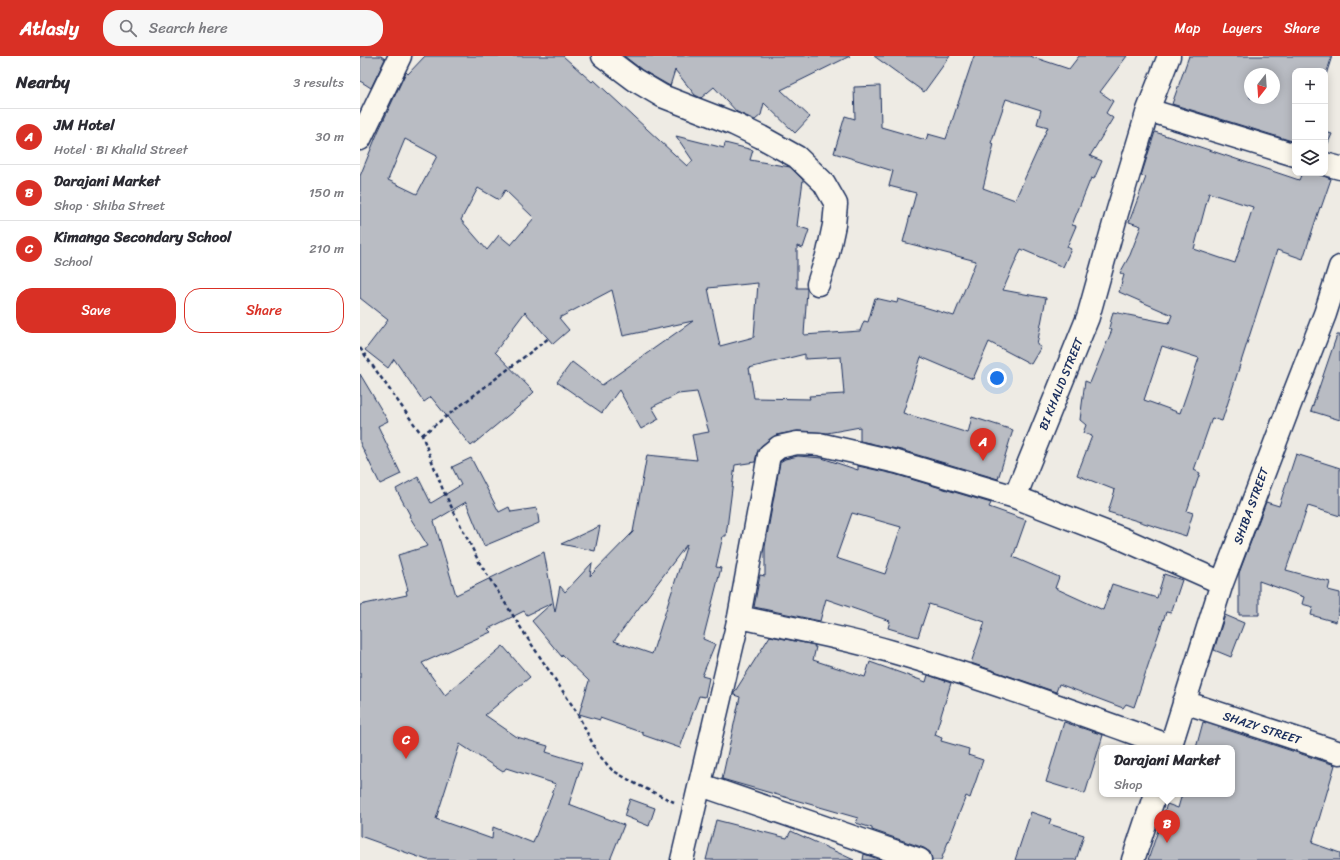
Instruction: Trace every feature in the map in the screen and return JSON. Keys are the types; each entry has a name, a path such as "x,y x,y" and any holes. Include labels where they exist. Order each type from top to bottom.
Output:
{"street":[{"path":"360,138 400,56"},
{"path":"603,56 635,80 662,96 734,124 797,157 824,183 836,204 834,225 828,253 818,284"},
{"name":"BI KHALID STREET","path":"1015,497 1088,317 1148,110 1169,56"},
{"path":"1148,110 1292,154"},
{"path":"1328,165 1340,168"},
{"name":"SHIBA STREET","path":"1171,745 1222,583 1325,314 1340,267"},
{"path":"682,860 740,617 769,455 779,447 797,443 819,444 842,448 897,462 1015,497 1123,539 1222,583"},
{"path":"740,617 892,652 1019,692 1165,745"},
{"name":"SHAZY STREET","path":"1184,702 1340,753"},
{"path":"701,785 920,860"},
{"path":"1133,860 1154,797"}],"path":[{"path":"422,435 549,338"},
{"path":"360,348 422,435 443,490 479,562 576,711 598,754 612,770 636,784 694,812"}],"building":[{"path":"360,56 381,56 385,59 371,88 360,81"},
{"path":"425,56 563,56 592,82 594,80 687,166 693,161 676,136 724,148 725,143 753,150 750,160 790,167 803,180 797,226 809,230 803,248 797,246 797,288 807,288 804,335 860,331 864,321 868,322 875,298 897,303 898,299 954,316 976,261 903,242 916,193 889,186 893,171 834,153 845,116 855,119 854,87 880,86 881,127 926,140 928,134 946,139 974,56 1030,56 1069,69 1079,56 1127,56 1100,92 1113,101 1106,113 1113,118 1090,156 1102,161 1094,179 1091,178 1072,225 1076,226 1067,247 1071,249 1063,267 1021,249 1003,290 1046,298 1037,345 1041,347 1031,364 989,342 973,379 921,357 903,413 968,433 972,417 1013,430 998,479 901,450 860,441 860,427 827,433 798,431 776,435 761,446 757,453 755,462 735,465 726,536 723,536 716,567 721,568 703,639 715,644 702,676 709,678 705,697 699,696 680,748 600,718 600,720 579,714 589,681 562,655 562,657 532,621 552,603 527,615 524,611 488,629 491,632 422,663 445,695 503,646 530,677 485,715 517,737 548,746 546,752 582,763 569,804 624,825 610,860 427,860 360,836 360,605 407,595 406,591 408,590 398,555 428,546 409,516 410,515 396,489 418,477 431,503 461,485 452,467 471,458 499,512 509,507 511,512 537,508 539,523 484,546 466,502 434,521 456,595 544,552 555,612 560,586 565,592 592,563 590,576 633,532 647,455 697,460 692,435 709,432 697,392 678,394 652,407 659,419 641,429 619,390 602,413 557,382 572,362 602,385 693,321 623,336 612,290 559,318 569,330 553,344 525,312 495,352 534,392 471,446 431,397 424,402 394,359 388,368 365,350 388,320 360,298 360,176 378,132 406,72 408,74","holes":["1006,99 1041,110 1037,124 1048,127 1015,200 983,188 994,144 991,143","405,139 437,156 417,194 388,180","478,188 499,200 505,190 534,218 511,245 499,235 487,250 461,220","758,283 754,337 720,346 708,288","805,354 805,359 841,357 844,394 809,396 810,399 754,398 749,368","687,544 652,654 614,641","460,744 503,772 506,768 556,784 533,843 493,827 492,839 436,819"]},
{"path":"624,56 850,56 781,90 810,117 795,133 764,103 761,115 755,120 737,112 714,87 701,98 695,95 675,70 670,86 642,70"},
{"path":"874,56 950,56 924,92"},
{"path":"1189,56 1332,56 1328,69 1292,68 1292,141 1172,104"},
{"path":"1155,132 1299,180 1301,176 1324,176 1331,179 1303,259 1277,250 1222,421 1212,418 1194,470 1200,473 1187,511 1193,513 1186,536 1108,512 1115,490 1077,475 1092,436 1083,433 1086,425 1080,420 1085,381 1090,383 1112,330 1109,328 1113,312 1169,323 1172,315 1119,292 1124,275 1120,273 1130,255 1141,226 1129,222 1146,177 1141,176","holes":["1209,193 1253,207 1235,263 1194,249","1162,346 1199,358 1180,413 1144,400"]},
{"path":"1328,133 1332,134 1328,143"},
{"path":"1337,335 1340,335 1340,420 1311,411"},
{"path":"360,374 388,421 378,426 401,474 380,484 360,443"},
{"path":"1296,454 1340,468 1340,516 1308,506 1286,570 1330,582 1328,590 1340,593 1340,605 1336,622 1311,615 1313,607 1302,604 1304,597 1259,581 1259,615 1239,615 1239,573 1266,502 1279,506"},
{"path":"798,456 822,458 858,470 858,466 894,474 991,503 989,507 1026,520 1013,557 1059,577 1055,588 1103,610 1112,584 1157,598 1164,574 1182,580 1171,613 1166,612 1134,707 1126,704 1123,708 1059,684 1056,692 971,663 985,622 929,604 918,637 888,628 890,621 826,599 820,621 754,607 760,575 765,576 765,547 780,462 785,459","holes":["852,513 901,527 885,574 836,558"]},
{"path":"600,526 595,551 561,544"},
{"path":"1225,615 1244,623 1231,657 1214,650"},
{"path":"770,636 815,645 814,647 816,647 813,660 865,677 870,662 926,682 928,675 951,683 935,735 942,738 941,741 969,749 968,755 983,760 970,798 966,796 941,860 932,860 930,852 924,848 856,823 858,818 722,779 740,697 734,695 734,693"},
{"path":"1064,722 1103,735 1085,794 1046,782"},
{"path":"1203,722 1335,765 1312,843 1340,853 1340,860 1148,860 1167,804 1178,808 1181,797 1235,797 1235,745 1197,745"},
{"path":"630,799 655,808 649,826 624,816"},
{"path":"1031,812 1051,819 1049,824 1084,835 1076,860 1015,860"},
{"path":"716,820 787,838 791,831 854,860 706,860"},
{"path":"864,854 881,860 863,860"}],"place":[{"name":"JM Hotel","path":"983,461"},
{"name":"Kimanga Secondary School","path":"406,759"},
{"name":"Darajani Market","path":"1167,843"}]}
